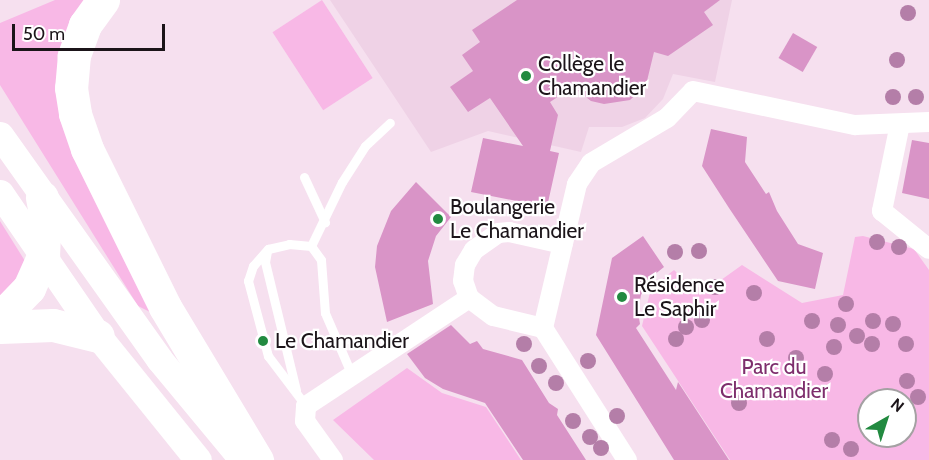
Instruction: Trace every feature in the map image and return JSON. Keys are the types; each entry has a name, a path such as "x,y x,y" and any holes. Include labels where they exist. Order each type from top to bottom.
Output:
{"highway":[{"path":"103,0 85,25 74,56 71,88 75,114 87,149 165,307 257,460"},
{"path":"0,318 29,288 43,256 45,213 42,197"},
{"path":"0,327 53,325 98,336"}],"main road":[{"path":"0,135 159,359 243,460"},
{"path":"0,193 98,336 198,460"}],"street":[{"path":"543,328 577,184 591,163 667,118 693,91 855,125 929,122"},
{"path":"900,124 882,211 929,249"},
{"path":"563,244 509,232 486,240 465,265 463,281 469,298 493,316 543,328 627,460"},
{"path":"333,460 305,421 301,399 351,373 469,298"}],"lane":[{"path":"311,246 353,164 365,146 390,123"},
{"path":"304,177 325,222"},
{"path":"301,399 268,356 248,281 253,266 268,249 289,244 311,246 321,260 325,313 351,373"},
{"path":"268,249 265,262 301,399"}],"shaded area":[{"name":"Collège le Chamandier","path":"330,0 732,0 715,82 673,74 663,99 645,118 622,127 589,127 581,152 488,131 431,152"}],"green space":[{"path":"55,0 87,0 57,55 67,126 154,314 138,306 0,85 0,23"},
{"path":"322,0 373,78 323,110 273,32"},
{"path":"0,221 25,261 13,286 0,297"},
{"name":"Parc du Chamandier","path":"863,236 914,249 929,270 929,460 730,460 642,326 651,288 674,270 700,295 742,265 802,303 843,295 855,237"},
{"path":"407,368 442,393 486,407 521,460 374,460 333,420"}],"building":[{"path":"517,0 720,0 704,12 713,25 668,56 654,52 646,85 630,100 604,104 591,101 573,87 550,102 558,115 550,151 559,153 547,207 471,192 483,138 523,146 490,98 468,112 450,87 473,71 462,55 480,42 472,30"},
{"path":"793,33 817,47 803,72 778,58"},
{"path":"711,129 747,137 745,162 766,194 769,192 777,211 798,244 823,253 815,289 778,281 729,208 702,166"},
{"path":"912,140 929,143 929,199 902,193"},
{"path":"416,182 451,217 436,236 428,261 433,304 387,322 375,267 377,246 391,211"},
{"path":"643,236 664,267 649,279 641,295 638,312 640,324 636,328 676,390 678,382 729,460 674,460 596,335 612,258"},
{"path":"451,325 470,344 477,341 483,349 522,360 549,403 558,409 557,415 586,460 523,460 485,403 443,389 425,378 407,354"}],"place":[{"name":"Collège le Chamandier","path":"526,76"},
{"name":"Boulangerie Le Chamandier","path":"438,219"},
{"name":"Résidence Le Saphir","path":"622,297"},
{"name":"Le Chamandier","path":"263,341"}]}
